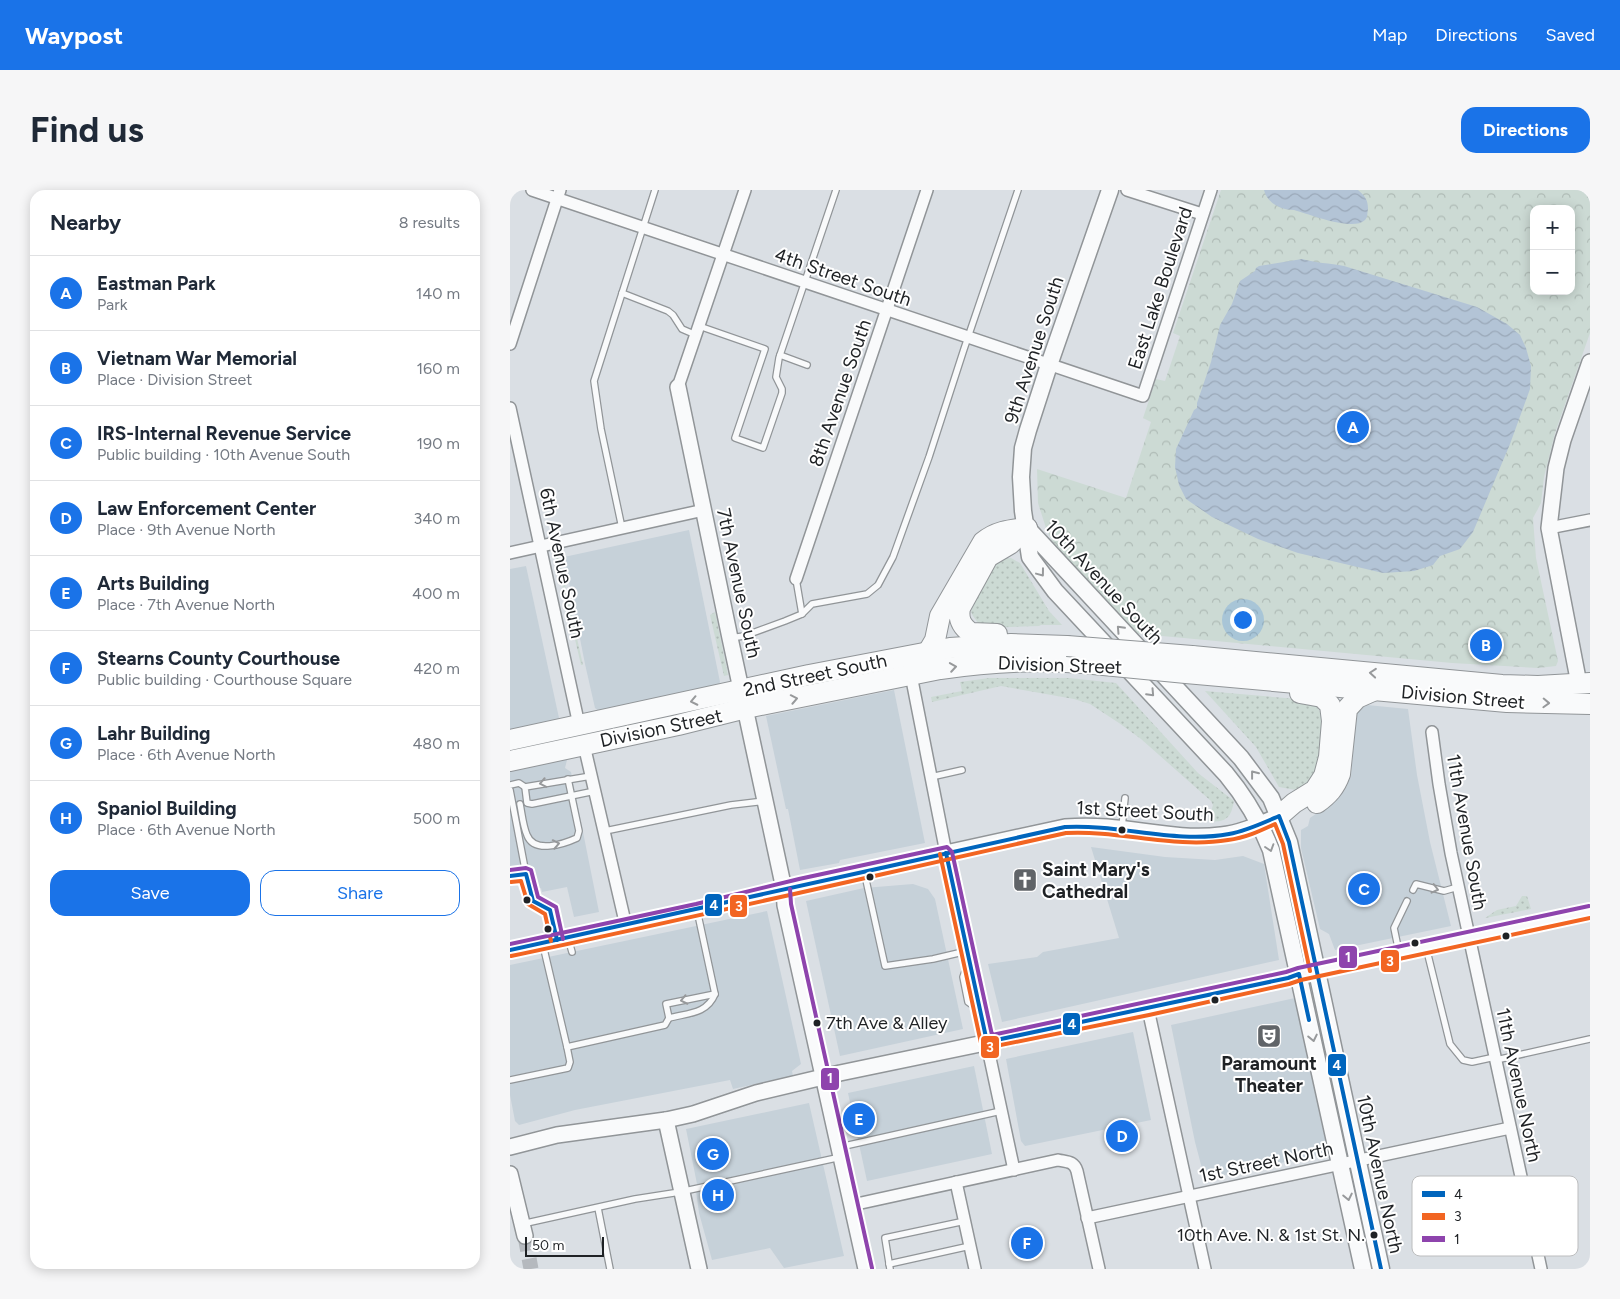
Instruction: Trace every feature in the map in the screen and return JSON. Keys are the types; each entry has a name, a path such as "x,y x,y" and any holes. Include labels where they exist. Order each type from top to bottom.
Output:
{"highway":[{"path":"1027,528 1010,544 988,557 963,602 959,616 962,624 971,633 1061,641"},
{"path":"928,652 935,640 940,616 983,542 1000,531 1027,528"},
{"name":"2nd Street South","path":"510,740 579,725 743,699 868,663 928,652 974,646 1061,641 1124,650"},
{"name":"Division Street","path":"1124,650 1189,664 1213,679 1589,708"},
{"name":"Division Street","path":"510,761 584,745 743,699 911,675 940,669 999,662 1189,664 1502,685 1585,684"},
{"path":"1213,679 1312,694 1322,697 1330,705 1332,721 1329,757 1324,776 1315,790 1270,820"},
{"path":"1270,820 1298,816 1332,790 1340,774 1345,720 1348,709 1357,698 1375,690"}],"main road":[{"name":"9th Avenue South","path":"1027,528 1023,505 1021,464 1028,430 1110,190"},
{"name":"10th Avenue South","path":"1027,528 1030,557 1055,590 1289,842 1316,970"},
{"name":"10th Avenue South","path":"1270,820 1271,850 1299,974"},
{"name":"10th Avenue North","path":"1316,970 1349,1162 1363,1269"},
{"name":"10th Avenue North","path":"1299,974 1349,1162 1381,1269"}],"street":[{"name":"4th Street South","path":"532,190 559,194 642,227 1143,396"},
{"name":"7th Avenue South","path":"745,190 678,387 784,889 785,905 866,1269"},
{"name":"8th Avenue South","path":"796,580 926,190"},
{"path":"1127,190 1202,214"},
{"name":"East Lake Boulevard","path":"1143,396 1211,190"},
{"path":"510,344 559,194"},
{"path":"1585,684 1549,528 1558,459 1590,362"},
{"name":"6th Avenue South","path":"510,408 579,725"},
{"path":"510,553 704,510"},
{"path":"1549,528 1590,520"},
{"path":"911,675 946,853 1014,1170"},
{"name":"11th Avenue South","path":"1432,732 1439,784 1469,937"},
{"path":"584,745 626,926"},
{"name":"1st Street South","path":"510,950 560,943 784,889 1065,827 1087,826 1204,837 1233,833 1270,820"},
{"path":"510,1147 557,1134 641,1125 666,1120 693,1114 735,1099 824,1077 969,1048 987,1042 1148,1009 1316,970 1590,912"},
{"name":"11th Avenue North","path":"1469,937 1521,1176"},
{"path":"1148,1009 1204,1269"},
{"path":"666,1120 680,1192 699,1269"},
{"name":"1st Street North","path":"1087,1218 1510,1128"},
{"path":"852,1205 1058,1160 1070,1162 1076,1166 1099,1269"},
{"path":"510,1174 524,1230"},
{"path":"956,1182 975,1269"},
{"name":"11th Avenue North","path":"1538,1256 1541,1269"}],"lane":[{"path":"622,528 601,429 594,381 655,190"},
{"path":"622,293 668,311 682,329 697,330 765,349 735,438 763,448 782,393 776,377 780,355 836,190"},
{"path":"730,638 744,636 802,614 812,604 867,594 878,585 893,557 929,457 1018,190"},
{"path":"780,355 807,365"},
{"path":"796,580 802,614"},
{"path":"931,777 962,770"},
{"path":"510,785 519,783 525,787 591,776"},
{"path":"520,804 527,837 532,843 543,846 577,838 579,831 568,779"},
{"path":"525,787 528,803"},
{"path":"510,790 532,901 550,910 560,943 567,1048 570,1062 568,1068 510,1080"},
{"path":"513,804 532,804 595,792"},
{"path":"1122,829 1125,798"},
{"path":"605,831 731,805 764,801"},
{"path":"864,871 884,966 968,956"},
{"path":"510,876 526,874"},
{"path":"1413,890 1416,884 1444,891 1459,886"},
{"path":"1399,952 1394,928 1407,902"},
{"path":"669,1018 702,1010 711,1004 715,994 697,910"},
{"path":"1426,946 1450,1044 1463,1060 1472,1062 1590,1039"},
{"path":"567,1048 665,1025 669,1018 666,1004 715,994"},
{"path":"524,1230 598,1208 635,1199 680,1192 1001,1111"},
{"path":"598,1208 610,1269"},
{"path":"965,1221 885,1238 890,1266 970,1246"}],"shaded area":[{"path":"689,530 720,682 718,686 600,712 595,708 564,557"},
{"path":"526,566 559,718 556,721 510,731 510,569"},
{"path":"894,690 925,843 800,870 766,716"},
{"path":"1367,705 1408,709 1417,775 1430,842 1451,926 1335,950 1329,934 1320,929 1301,848 1301,830 1308,826 1310,818 1337,799 1345,790 1351,776 1356,716 1359,709"},
{"path":"566,758 565,768 571,772 599,912 574,917 567,887 542,892 541,888 535,889 530,868 510,870 510,771"},
{"path":"1091,847 1165,857 1215,860 1243,856 1264,864 1279,960 1002,1022 988,964 1037,957 1043,952 1119,938"},
{"path":"913,884 928,889 935,899 963,1029 840,1056 806,901 864,888"},
{"path":"767,911 801,1064 792,1071 793,1076 733,1089 730,1080 575,1110 519,1125 515,1121 510,1095 510,965"},
{"path":"1295,998 1328,1153 1220,1176 1216,1172 1204,1176 1195,1142 1171,1025"},
{"path":"1133,1032 1151,1120 1025,1146 1021,1141 1006,1059"},
{"path":"974,1066 992,1154 867,1181 848,1093"},
{"path":"809,1103 844,1256 784,1268 770,1248 712,1260 699,1213 697,1184 686,1129"}],"green space":[{"path":"1221,190 1590,190 1590,333 1555,433 1544,477 1541,503 1533,518 1536,558 1558,661 1556,666 1538,668 1452,663 1130,633 1067,562 1051,539 1038,503 1037,469 1126,498 1151,422 1143,418 1156,379 1165,381 1180,336 1173,333"},
{"path":"556,558 559,558 583,665 581,665"},
{"path":"1011,558 1020,563 1049,611 1062,625 981,627 971,612 974,602 993,565 1002,559"},
{"path":"715,612 728,675 724,676 710,615"},
{"path":"989,678 1069,678 1116,683 1198,773 1234,801 1231,812 1223,820 1208,821 1213,805 1211,801 1141,739 1090,704 1074,699 1001,686 932,702 931,697 962,691 960,682"},
{"path":"1205,691 1309,700 1322,718 1322,740 1319,759 1311,779 1296,790 1279,787 1256,747"},
{"path":"1522,896 1527,896 1531,909 1485,918 1497,910 1516,906"}],"water":[{"path":"1264,190 1358,190 1367,201 1367,216 1365,220 1359,223 1351,224 1331,221 1275,205 1268,199"},
{"path":"1302,259 1344,266 1477,307 1507,324 1520,335 1526,348 1531,366 1530,389 1510,444 1473,532 1460,549 1440,556 1433,565 1414,571 1383,573 1298,553 1258,539 1212,517 1186,499 1179,485 1175,467 1176,449 1194,410 1197,408 1220,325 1232,304 1240,281 1259,266"}],"tunnel":[{"path":"525,1236 531,1269"}],"transit line":[{"name":"4","path":"510,950 1065,827 1106,828 1188,837 1209,836 1242,831 1279,816 1289,842 1381,1269"},
{"name":"3","path":"511,956 1066,833 1106,834 1167,841 1208,842 1240,838 1275,824 1283,844 1310,971"},
{"name":"1","path":"510,944 947,847 952,852 992,1035 1589,906"},
{"name":"4","path":"946,853 987,1042 1288,978 1299,974 1309,1020"},
{"name":"3","path":"940,854 981,1043 986,1048 1149,1015 1301,980 1590,918"},
{"name":"1","path":"510,870 526,868 531,870 538,897 556,907 563,939"},
{"name":"4","path":"510,876 526,874 533,901 550,910 557,940"},
{"name":"3","path":"511,882 521,881 528,904 545,914 551,941"},
{"name":"1","path":"790,889 791,904 872,1268"}],"place":[{"name":"Eastman Park","path":"1353,427"},
{"name":"Vietnam War Memorial","path":"1486,645"},
{"name":"Saint Mary's Cathedral","path":"1025,880"},
{"name":"IRS-Internal Revenue Service","path":"1364,889"},
{"name":"7th Ave & Alley","path":"817,1023"},
{"name":"Paramount Theater","path":"1269,1036"},
{"name":"Arts Building","path":"859,1119"},
{"name":"Law Enforcement Center","path":"1122,1136"},
{"name":"Lahr Building","path":"713,1154"},
{"name":"Spaniol Building","path":"718,1195"},
{"name":"10th Ave. N. & 1st St. N.","path":"1374,1235"},
{"name":"Stearns County Courthouse","path":"1027,1243"}]}
